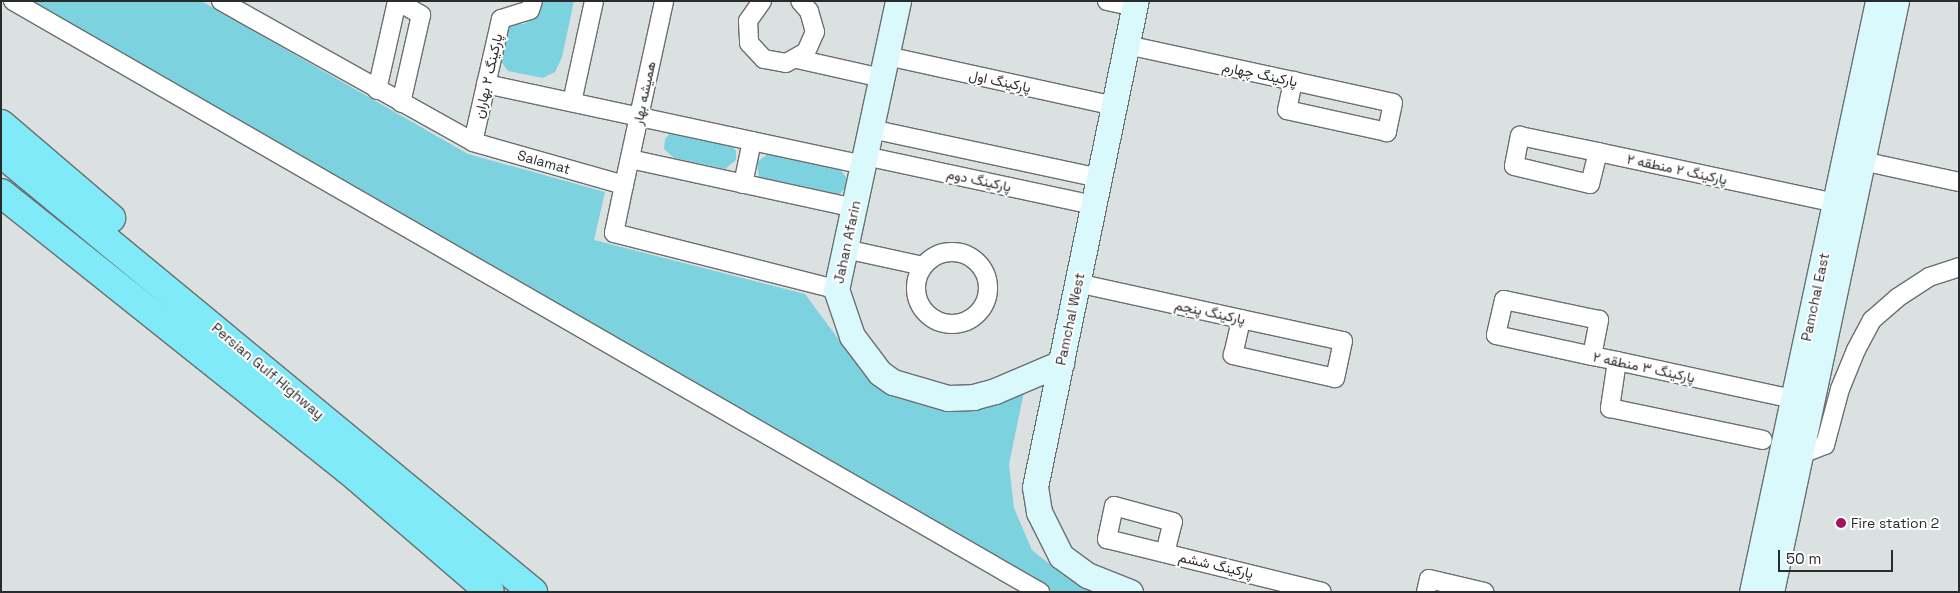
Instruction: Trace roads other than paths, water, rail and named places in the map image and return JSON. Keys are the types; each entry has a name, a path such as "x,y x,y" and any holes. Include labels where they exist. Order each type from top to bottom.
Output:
{"highway":[{"path":"1,124 152,254 183,302"},
{"name":"Persian Gulf Highway","path":"1,153 533,592"},
{"name":"Persian Gulf Highway","path":"1,193 348,470 490,592"}],"street":[{"path":"13,1 1040,592"},
{"name":"Salamat","path":"221,1 376,90 473,142 624,185"},
{"path":"376,90 397,1 421,15 401,103"},
{"name":"پارکینگ ۲ بهاران","path":"473,142 501,19 530,10 533,1"},
{"path":"572,102 594,1"},
{"name":"همیشه بهار","path":"624,185 664,1"},
{"name":"پارکینگ اول","path":"762,1 752,11 748,21 749,43 764,59 781,63 797,59 884,67 1114,106"},
{"path":"797,59 806,52 815,32 809,11 800,1"},
{"name":"Jahan Afarin","path":"898,1 836,289 852,336 880,373 915,391 948,398 972,397 1060,363"},
{"path":"1107,1 1135,4"},
{"name":"Pamchal East","path":"1771,592 1793,398 1878,1"},
{"name":"Pamchal East","path":"1752,592 1781,496 1800,455 1896,1"},
{"name":"Pamchal West","path":"1130,592 1087,575 1061,556 1039,512 1034,487 1135,4"},
{"name":"پارکینگ چهارم","path":"1127,45 1293,81 1393,103 1387,132 1287,110 1293,81"},
{"name":"پارکینگ دوم","path":"486,84 752,141 979,180 1094,205"},
{"name":"پارکینگ دوم","path":"871,129 1099,178"},
{"name":"پارکینگ ۲ منطقه ۲","path":"1598,152 1590,184 1514,166 1520,136 1598,152 1835,203"},
{"path":"743,184 752,141"},
{"path":"979,180 985,153"},
{"path":"630,160 854,208"},
{"path":"1862,161 1959,182"},
{"path":"624,185 614,232 836,289"},
{"path":"845,249 924,266 942,253 964,254 974,259 982,268 988,283 986,300 981,310 973,318 951,324 930,316 922,308 916,287 924,266"},
{"path":"1800,455 1825,445 1840,389 1856,350 1872,320 1897,298 1929,277 1959,267"},
{"name":"پارکینگ پنجم","path":"1077,283 1343,341 1335,378 1233,355 1241,319"},
{"name":"پارکینگ ۳ منطقه ۲","path":"1592,356 1599,320 1504,300 1496,335 1592,356 1793,398"},
{"path":"1617,361 1610,408 1763,440"},
{"name":"پارکینگ ششم","path":"1165,553 1172,522 1114,506 1107,539 1322,592"},
{"path":"1427,585 1484,592"}],"place":[{"name":"Fire station 2","path":"1841,523"}]}
